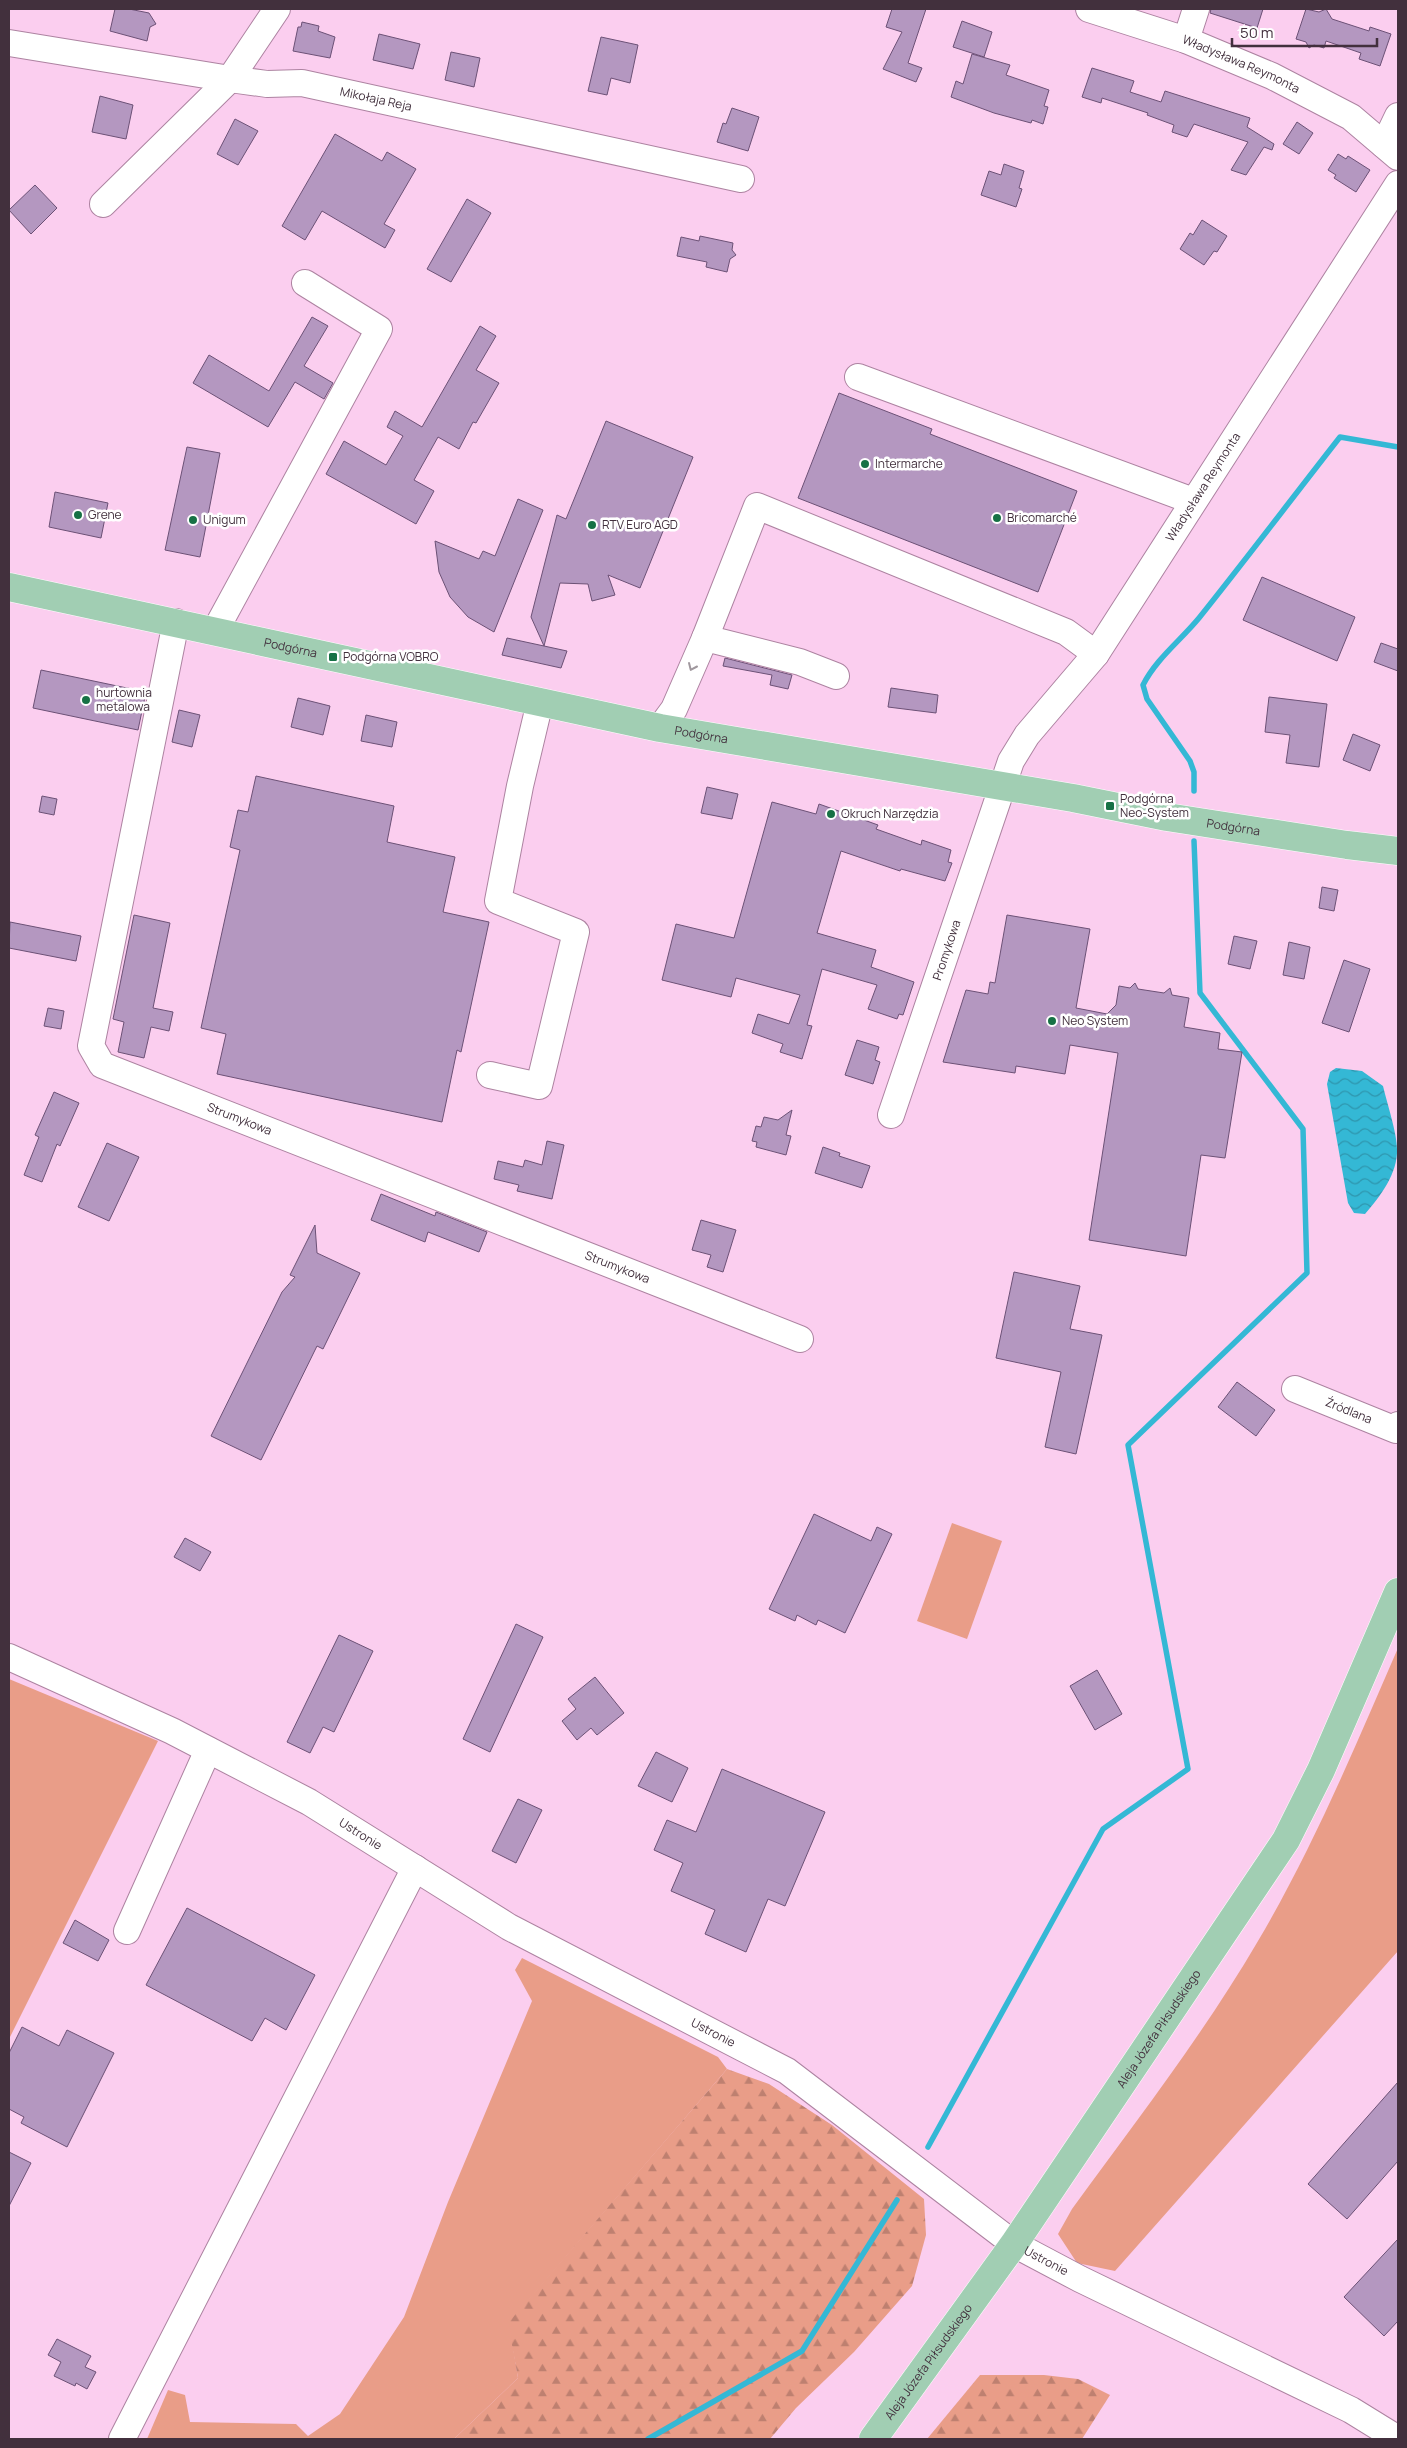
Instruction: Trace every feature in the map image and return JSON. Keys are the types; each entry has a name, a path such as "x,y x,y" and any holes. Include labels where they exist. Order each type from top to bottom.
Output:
{"main road":[{"name":"Podgórna","path":"9,586 660,728 1004,786 1167,817 1398,851"},
{"name":"Aleja Józefa Piłsudskiego","path":"873,2439 1014,2244 1286,1840 1321,1770 1398,1592"}],"street":[{"path":"104,204 230,79 277,9"},
{"name":"Władysława Reymonta","path":"1088,9 1186,40 1290,85 1351,117 1391,151 1398,116"},
{"path":"1186,40 1196,9"},
{"name":"Mikołaja Reja","path":"9,43 230,79 267,84 302,83 741,179"},
{"name":"Władysława Reymonta","path":"1004,786 1011,760 1027,735 1096,654 1192,501 1398,184"},
{"path":"215,631 380,328 305,283"},
{"path":"858,377 1192,501"},
{"path":"660,728 674,709 719,607 757,506 1066,632 1096,654"},
{"name":"Strumykowa","path":"176,622 91,1046 102,1065 800,1339"},
{"path":"705,638 755,650 765,670 800,679 836,676"},
{"path":"490,1075 539,1086 576,932 498,901 520,786 540,702"},
{"name":"Promykowa","path":"890,1115 1004,786"},
{"name":"Źródlana","path":"1295,1389 1396,1430 1398,1425"},
{"name":"Ustronie","path":"9,1657 208,1750 309,1802 509,1927 787,2071 1014,2244 1080,2279 1351,2410 1398,2439"},
{"path":"127,1931 208,1750"},
{"path":"122,2439 415,1868"}],"green space":[{"path":"952,1523 1002,1541 967,1639 917,1621"},
{"path":"1398,1648 1398,1951 1115,2271 1077,2263 1058,2234 1072,2209 1192,2044 1258,1941 1315,1834"},
{"path":"9,1679 158,1741 9,2039"},
{"path":"522,1958 718,2057 727,2069 509,2323 518,2378 454,2439 147,2439 168,2390 185,2395 190,2422 296,2424 308,2436 340,2414 404,2317 448,2202 532,2001 515,1970"},
{"path":"727,2069 769,2084 832,2125 924,2199 926,2235 912,2286 854,2352 796,2408 770,2439 454,2439 518,2378 508,2323"},
{"path":"980,2375 1044,2375 1078,2379 1110,2395 1082,2439 927,2439"}],"water":[{"path":"1336,1068 1362,1071 1383,1086 1392,1118 1397,1149 1395,1167 1382,1192 1365,1214 1354,1213 1348,1203 1327,1084 1330,1072"}],"building":[{"path":"115,9 129,9 149,13 156,24 150,27 147,41 110,31"},
{"path":"892,9 926,9 908,63 922,68 916,82 883,69 902,32 886,27"},
{"path":"1211,9 1263,9 1257,28 1210,13"},
{"path":"1306,9 1319,12 1326,9 1332,19 1369,31 1370,27 1391,34 1380,66 1359,59 1361,53 1326,41 1324,48 1314,45 1309,48 1306,42 1296,39"},
{"path":"962,21 992,32 984,57 953,47"},
{"path":"302,22 319,26 318,31 335,37 330,58 293,51 298,27 301,27"},
{"path":"379,34 420,44 413,69 373,60"},
{"path":"601,37 638,45 630,83 611,78 607,95 588,91"},
{"path":"451,52 480,58 474,87 445,80"},
{"path":"972,54 1010,65 1006,75 1049,90 1044,106 1048,107 1043,124 1032,120 1031,123 994,113 951,97 956,81 963,84"},
{"path":"1092,68 1134,81 1130,92 1161,102 1165,91 1250,118 1247,127 1274,144 1272,150 1264,147 1246,175 1231,170 1248,142 1194,124 1187,137 1172,132 1174,125 1147,115 1148,113 1102,98 1101,103 1082,97"},
{"path":"100,96 133,105 126,139 92,132"},
{"path":"732,108 759,117 748,151 717,142 723,123 726,124"},
{"path":"235,119 258,131 238,165 217,154"},
{"path":"1297,122 1313,133 1299,154 1283,144"},
{"path":"335,134 382,161 387,152 416,169 384,224 395,230 385,248 322,211 305,240 282,226"},
{"path":"1338,154 1346,159 1348,156 1370,170 1356,192 1334,178 1336,175 1328,170"},
{"path":"1004,164 1024,171 1019,188 1022,189 1016,207 981,195 989,171 1001,175"},
{"path":"35,185 57,208 31,234 9,210"},
{"path":"467,199 491,213 451,282 427,269"},
{"path":"1202,220 1227,236 1217,252 1214,251 1204,265 1180,249 1190,233 1193,235"},
{"path":"700,236 733,243 732,250 736,255 730,259 727,272 706,267 707,262 677,256 681,237 699,241"},
{"path":"312,317 328,326 304,366 333,383 324,399 295,382 268,427 193,383 209,355 269,391"},
{"path":"480,326 496,336 476,370 499,383 476,423 473,422 459,449 438,437 414,480 434,491 416,524 326,474 344,441 386,465 403,436 387,427 395,411 422,427"},
{"path":"839,393 932,429 930,434 1077,491 1038,592 798,498"},
{"path":"606,421 693,457 640,588 608,575 615,595 592,601 588,584 560,583 544,646 531,617 557,515 566,519"},
{"path":"187,447 220,453 200,557 165,550"},
{"name":"Grene","path":"55,492 108,503 101,538 49,527"},
{"path":"518,499 543,510 494,632 468,617 450,597 439,572 435,541 479,559 483,551 495,556"},
{"path":"1262,577 1355,617 1337,661 1243,620"},
{"path":"507,638 567,651 561,668 502,655"},
{"path":"1381,643 1398,649 1398,671 1374,662"},
{"path":"725,658 792,675 788,689 770,685 772,675 723,666"},
{"path":"41,670 146,692 138,730 33,708"},
{"path":"891,688 938,695 936,713 888,707"},
{"path":"1269,697 1327,704 1319,767 1286,763 1290,735 1265,732"},
{"path":"298,698 330,706 323,735 291,727"},
{"path":"179,710 200,715 192,747 172,742"},
{"path":"366,715 397,722 392,747 361,741"},
{"path":"1353,734 1380,745 1370,771 1343,760"},
{"path":"256,776 394,806 387,842 455,857 443,912 489,922 461,1052 457,1050 442,1122 217,1074 226,1034 201,1028 240,850 230,847 238,810 248,812"},
{"path":"707,787 738,794 732,819 701,813"},
{"path":"42,796 57,799 54,815 39,812"},
{"path":"772,802 816,814 819,804 878,825 876,829 921,845 922,840 951,850 948,862 952,863 945,881 901,869 900,871 841,851 817,933 876,950 871,967 914,982 903,1015 899,1014 897,1019 868,1009 877,985 822,969 807,1025 812,1026 802,1059 780,1052 783,1044 752,1033 758,1014 789,1024 800,995 736,978 731,997 662,980 676,924 734,938"},
{"path":"1322,887 1338,890 1334,911 1319,908"},
{"path":"134,915 170,923 153,1008 173,1012 169,1031 151,1027 144,1058 118,1052 124,1022 113,1019"},
{"path":"1007,915 1090,929 1076,1008 1107,1014 1116,1005 1119,986 1130,988 1135,983 1138,989 1164,993 1170,988 1172,995 1189,998 1184,1027 1220,1033 1218,1049 1242,1052 1225,1158 1201,1155 1186,1256 1089,1240 1118,1053 1070,1045 1065,1074 1016,1066 1015,1073 943,1062 966,990 988,994 990,982 995,983"},
{"path":"10,922 81,936 76,961 9,948"},
{"path":"1234,936 1257,941 1250,969 1228,964"},
{"path":"1289,942 1310,947 1304,979 1283,975"},
{"path":"1344,960 1370,969 1349,1032 1322,1023"},
{"path":"48,1008 64,1011 61,1029 44,1026"},
{"path":"857,1040 879,1047 875,1060 880,1062 873,1084 845,1075"},
{"path":"54,1092 79,1103 60,1146 57,1144 42,1182 24,1175 39,1137 35,1135"},
{"path":"792,1110 786,1135 791,1136 786,1155 756,1147 757,1142 752,1141 756,1126 761,1127 764,1117 778,1120"},
{"path":"547,1141 564,1145 552,1199 517,1191 519,1185 494,1179 498,1161 523,1167 525,1160 542,1165"},
{"path":"107,1143 139,1157 109,1221 78,1207"},
{"path":"823,1147 840,1153 839,1156 870,1166 862,1188 815,1173"},
{"path":"381,1194 435,1216 436,1212 487,1232 479,1252 428,1232 425,1242 371,1220"},
{"path":"701,1220 736,1230 723,1272 707,1267 711,1255 692,1250"},
{"path":"315,1225 317,1253 360,1273 323,1349 317,1346 261,1460 211,1436 282,1292 295,1277 290,1275"},
{"path":"1014,1272 1080,1286 1070,1329 1102,1335 1076,1454 1045,1447 1061,1372 996,1358"},
{"path":"1237,1382 1275,1410 1256,1436 1218,1407"},
{"path":"814,1514 871,1541 877,1527 892,1534 845,1633 818,1620 816,1625 797,1615 795,1621 769,1609"},
{"path":"185,1538 211,1552 200,1571 174,1557"},
{"path":"516,1624 543,1637 490,1752 463,1739"},
{"path":"339,1635 373,1651 334,1732 323,1727 310,1753 287,1742"},
{"path":"1097,1670 1122,1714 1095,1730 1070,1686"},
{"path":"595,1677 624,1713 597,1735 591,1728 577,1740 562,1721 576,1709 568,1699"},
{"path":"656,1752 688,1768 672,1802 638,1786"},
{"path":"722,1769 825,1812 785,1906 768,1899 746,1952 705,1934 715,1910 671,1891 683,1863 654,1850 667,1820 696,1832"},
{"path":"518,1799 542,1810 516,1863 492,1851"},
{"path":"187,1908 315,1975 286,2030 265,2018 252,2041 146,1985"},
{"path":"75,1920 109,1940 98,1961 63,1943"},
{"path":"22,2027 59,2046 67,2030 114,2053 67,2147 21,2123 24,2117 9,2109 9,2053"},
{"path":"1398,2082 1398,2161 1347,2219 1308,2184"},
{"path":"9,2152 31,2163 9,2206"},
{"path":"1398,2239 1398,2321 1384,2336 1344,2297"},
{"path":"57,2339 91,2356 85,2367 96,2372 87,2389 76,2383 75,2386 54,2376 61,2362 48,2355"}],"waterway":[{"path":"1194,791 1194,772 1190,761 1147,699 1143,685 1148,676 1199,618 1340,437 1398,447"},
{"path":"928,2147 1103,1829 1188,1769 1128,1445 1307,1273 1303,1129 1200,993 1194,841"},
{"path":"648,2439 802,2351 897,2200"}],"place":[{"name":"Intermarche","path":"865,464"},
{"name":"Grene","path":"78,515"},
{"name":"Bricomarché","path":"997,518"},
{"name":"Unigum","path":"193,520"},
{"name":"RTV Euro AGD","path":"592,525"},
{"name":"Podgórna VOBRO","path":"333,657"},
{"name":"hurtownia metalowa","path":"86,700"},
{"name":"Podgórna Neo-System","path":"1110,806"},
{"name":"Okruch Narzędzia","path":"831,814"},
{"name":"Neo System","path":"1052,1021"}]}
